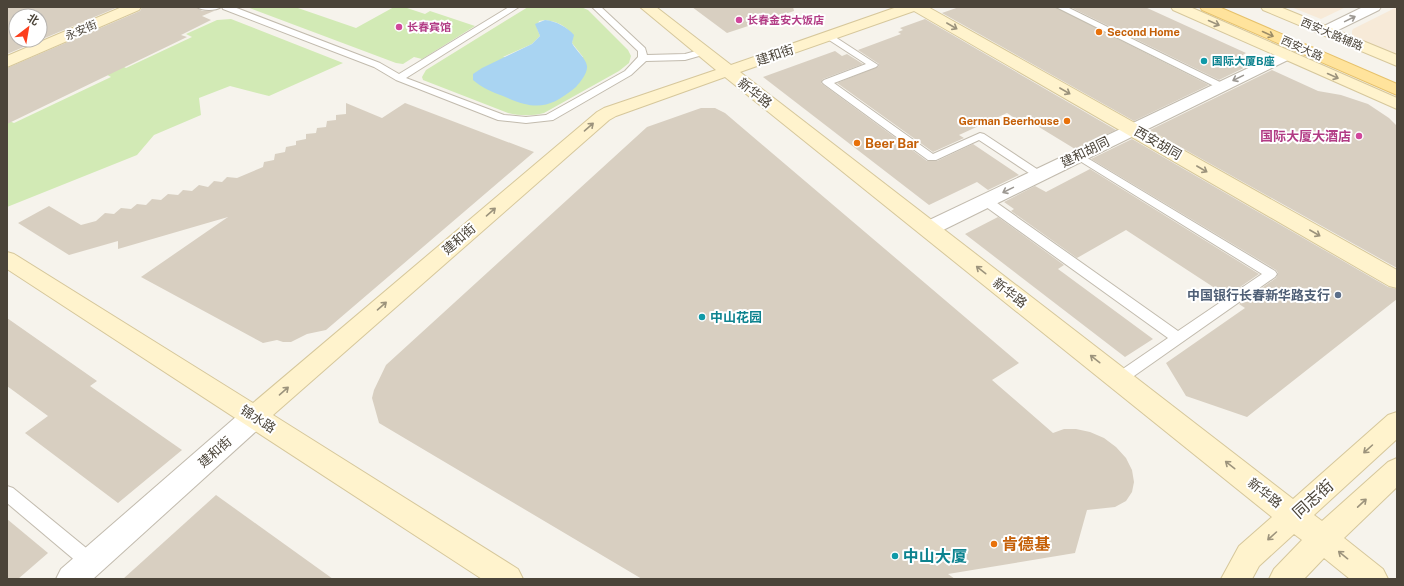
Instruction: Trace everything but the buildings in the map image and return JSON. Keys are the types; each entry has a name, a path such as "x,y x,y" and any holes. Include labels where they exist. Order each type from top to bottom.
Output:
{"main road":[{"name":"西安大路","path":"1207,7 1397,90"},
{"name":"西安大路","path":"1238,7 1397,74"}],"street":[{"name":"永安街","path":"7,62 134,7"},
{"name":"新华路","path":"647,7 1373,579"},
{"name":"建和街","path":"80,570 254,417 603,116 610,112 911,7"},
{"name":"西安胡同","path":"918,7 1397,280"},
{"path":"1178,7 1397,104"},
{"name":"西安大路辅路","path":"1268,7 1397,60"},
{"path":"1325,31 1374,7"},
{"name":"建和胡同","path":"928,229 1286,55"},
{"name":"锦水路","path":"7,259 508,579"},
{"name":"同志街","path":"1236,579 1249,556 1397,423"},
{"path":"1284,579 1323,539 1397,470"}],"lane":[{"path":"201,7 217,7"},
{"path":"226,7 377,65 399,78 502,118 537,121 549,118 628,73 638,65 643,58 642,50 596,7"},
{"path":"399,78 515,7"},
{"path":"1060,7 1221,86"},
{"path":"828,36 873,65 827,82 932,158 980,136 1039,175"},
{"path":"643,58 685,57 703,52"},
{"path":"1079,156 1271,274 1120,379"},
{"path":"986,201 1178,338"},
{"path":"7,493 80,570"}],"shaded area":[{"path":"1291,7 1346,7 1321,19"},
{"path":"1397,7 1397,56 1355,38 1352,35 1353,29"}],"green space":[{"path":"247,7 295,7 356,28 394,7 404,7 425,14 430,11 475,26 422,59 414,57 403,64 396,63"},
{"path":"528,7 581,7 588,10 628,50 631,56 629,63 619,71 544,113 531,115 517,115 508,113 423,80 422,77 426,70","holes":["545,20 560,24 568,30 571,34 572,43 583,57 503,57 532,44 540,36 537,28 539,21"]},
{"path":"231,19 343,63 269,96 230,86 199,98 201,115 154,135 137,155 7,207 7,120 14,123 111,77 104,73 120,65 126,68 192,37 186,34 217,20"}],"water":[{"path":"545,20 561,25 574,35 572,43 585,60 587,66 582,80 576,87 566,95 549,104 533,105 514,101 491,91 473,80 473,74 482,68 532,44 540,36 535,24"}],"place":[{"name":"长春金安大饭店","path":"739,20"},
{"name":"长春宾馆","path":"399,27"},
{"name":"Second Home","path":"1099,32"},
{"name":"国际大厦B座","path":"1204,61"},
{"name":"German Beerhouse","path":"1067,121"},
{"name":"国际大厦大酒店","path":"1359,136"},
{"name":"Beer Bar","path":"857,143"},
{"name":"中国银行长春新华路支行","path":"1338,295"},
{"name":"中山花园","path":"702,317"},
{"name":"肯德基","path":"994,544"},
{"name":"中山大厦","path":"895,556"}]}
